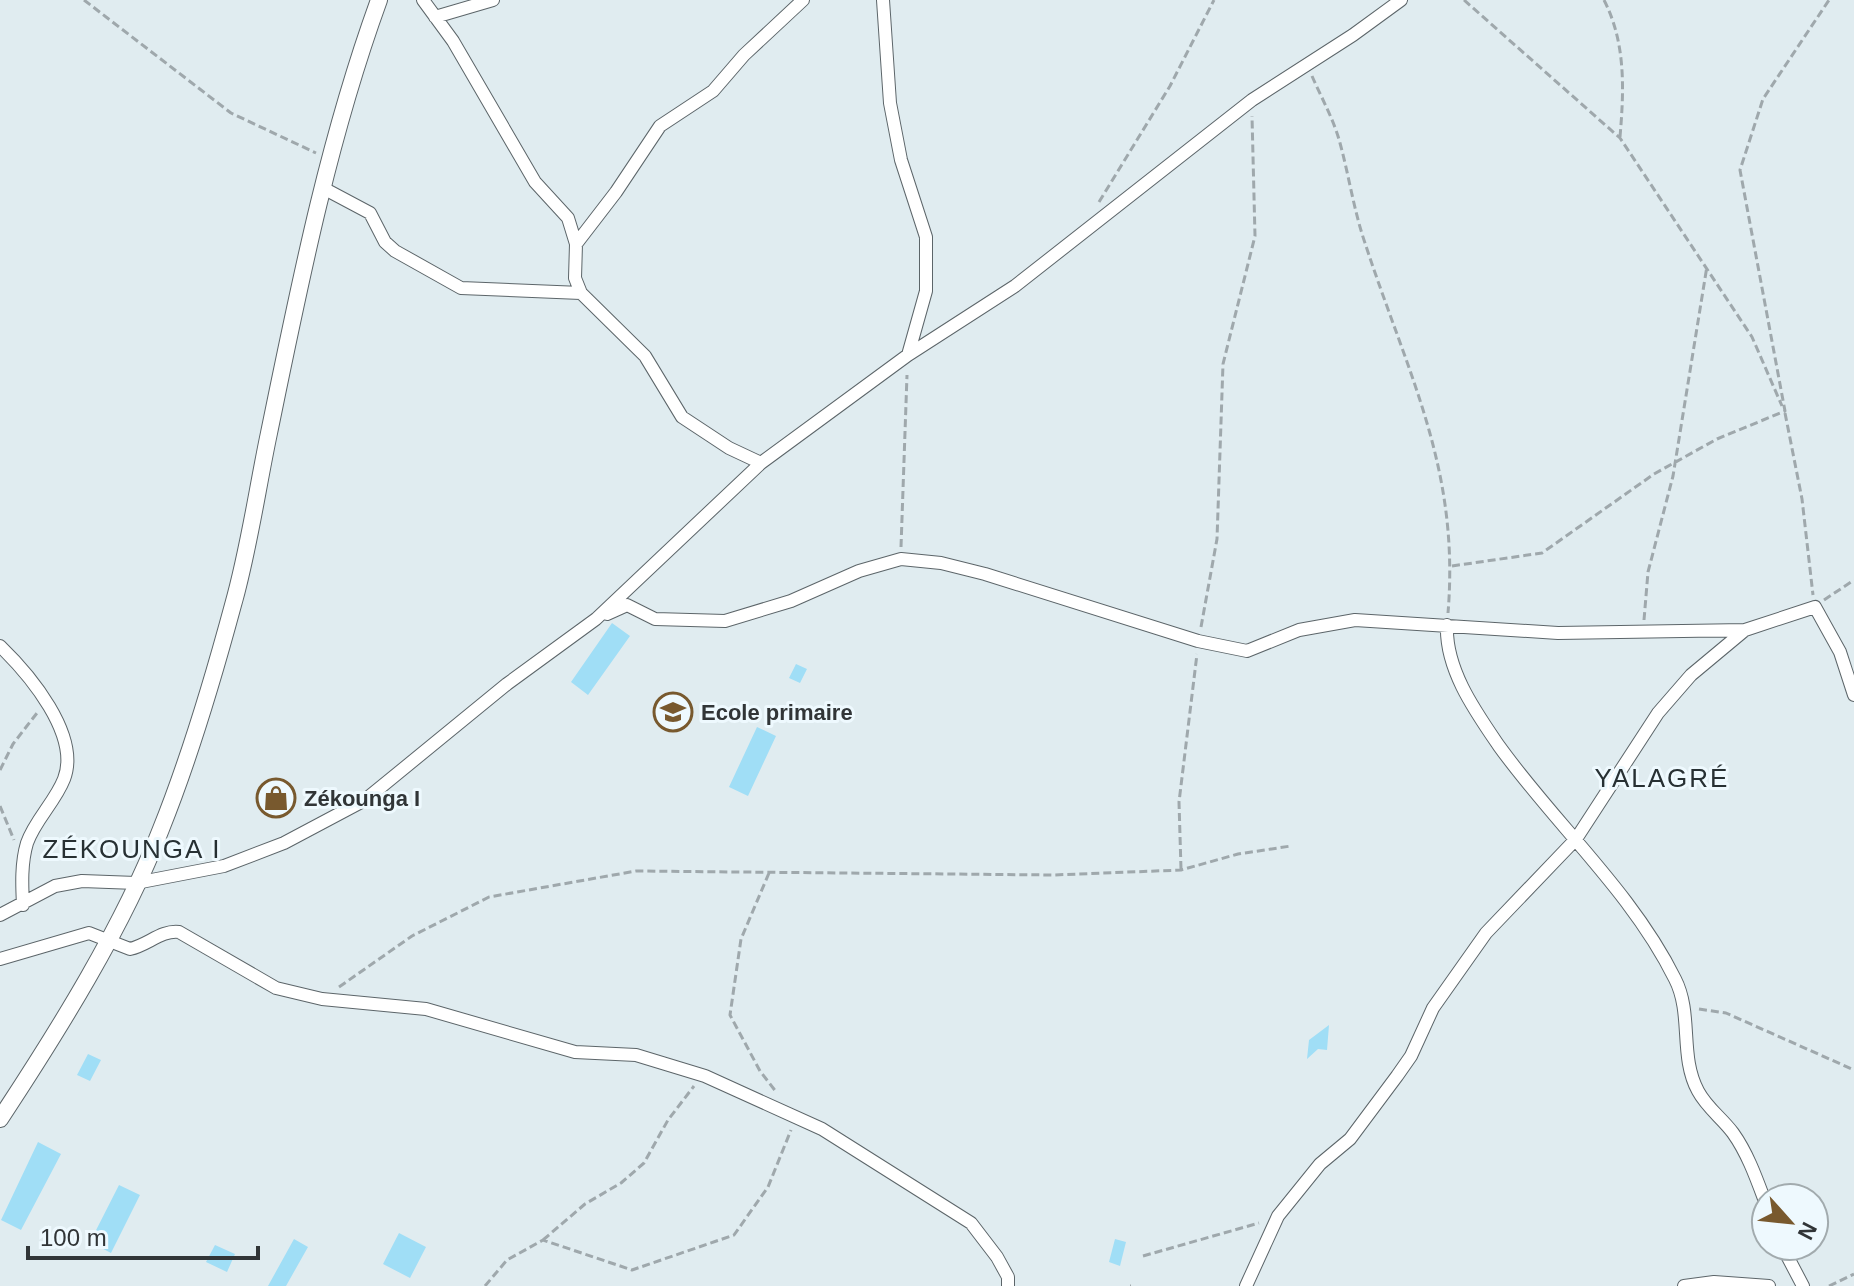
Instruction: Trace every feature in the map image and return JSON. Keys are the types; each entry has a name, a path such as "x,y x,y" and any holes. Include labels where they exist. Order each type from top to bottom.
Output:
{"street":[{"path":"0,1119 47,1047 107,938 136,883 172,798 234,603 302,274 356,63 379,0"},
{"path":"423,0 535,182 568,218 576,244 575,278 581,293 645,356 682,417 729,448 761,463"},
{"path":"435,17 493,0"},
{"path":"576,244 616,192 660,126 713,91 744,55 803,0"},
{"path":"883,0 890,103 901,160 926,237 926,291 908,355"},
{"path":"0,915 55,886 82,881 136,883 224,866 284,843 365,800 507,684 596,619 761,463 908,355 1015,286 1252,100 1401,0"},
{"path":"323,188 370,213 385,242 395,251 461,288 581,293"},
{"path":"596,619 627,605 655,619 725,621 791,601 859,571 901,559 941,563 1039,589 1198,641 1247,651 1299,630 1355,620 1558,633 1745,630 1815,607 1840,652 1854,695"},
{"path":"1447,625 1454,669 1474,708 1527,784 1576,839 1669,968 1684,1006 1687,1064 1697,1090 1707,1108 1733,1133 1756,1182"},
{"path":"1246,1286 1278,1216 1320,1164 1350,1139 1397,1076 1411,1056 1433,1008 1486,933 1576,839 1658,713 1691,675 1745,630"},
{"path":"0,646 19,664 65,739 67,767 64,780 28,841 23,861 23,905"},
{"path":"0,959 83,934 107,938 130,949 146,945 166,931 179,932 276,988 322,999 426,1009 575,1052 636,1055 705,1076 822,1129 971,1223 997,1257 1008,1277 1008,1286"},
{"path":"1790,1262 1803,1286"},
{"path":"1684,1286 1714,1282 1769,1286"}],"path":[{"path":"84,0 231,113 330,161"},
{"path":"1091,214 1170,86 1214,0"},
{"path":"1464,0 1620,138 1752,337 1785,411"},
{"path":"1604,0 1614,20 1625,82 1620,138"},
{"path":"1829,0 1763,99 1740,170 1802,499 1815,607 1854,580"},
{"path":"1307,65 1339,139 1364,242 1411,366 1443,473 1452,566 1447,625"},
{"path":"1181,870 1179,802 1198,641 1217,539 1223,364 1255,236 1252,100"},
{"path":"1643,630 1648,572 1674,463 1707,266"},
{"path":"901,559 901,470 908,355"},
{"path":"1452,566 1542,553 1674,463 1717,439 1785,411"},
{"path":"0,770 13,744 45,702"},
{"path":"0,806 23,861"},
{"path":"322,999 412,936 489,897 636,871 1039,876 1181,870 1238,854 1291,846"},
{"path":"769,873 741,939 730,1015 760,1071 778,1094"},
{"path":"1684,1006 1726,1013 1854,1070"},
{"path":"485,1286 507,1260 543,1240 585,1204 621,1183 644,1163 668,1120 689,1091 705,1076"},
{"path":"543,1240 632,1270 734,1235 768,1187 796,1117"},
{"path":"1143,1256 1278,1216"},
{"path":"1829,1286 1854,1274"}],"building":[{"path":"612,623 630,636 588,695 571,682"},
{"path":"796,664 807,669 800,683 789,678"},
{"path":"757,727 776,736 748,796 729,787"},
{"path":"1329,1025 1327,1050 1318,1049 1307,1059 1309,1040"},
{"path":"88,1054 101,1060 90,1081 77,1075"},
{"path":"38,1142 61,1154 21,1230 1,1220"},
{"path":"119,1185 140,1195 111,1253 90,1242"},
{"path":"399,1233 426,1247 410,1278 383,1264"},
{"path":"294,1239 308,1247 286,1286 268,1286"},
{"path":"1115,1239 1126,1242 1120,1266 1109,1262"},
{"path":"215,1245 235,1254 227,1272 206,1262"}],"place":[{"name":"Ecole primaire","path":"673,712"},
{"name":"Zékounga I","path":"276,798"}],"district":[{"name":"YALAGRÉ","path":"1662,778"},
{"name":"ZÉKOUNGA I","path":"132,849"}]}
